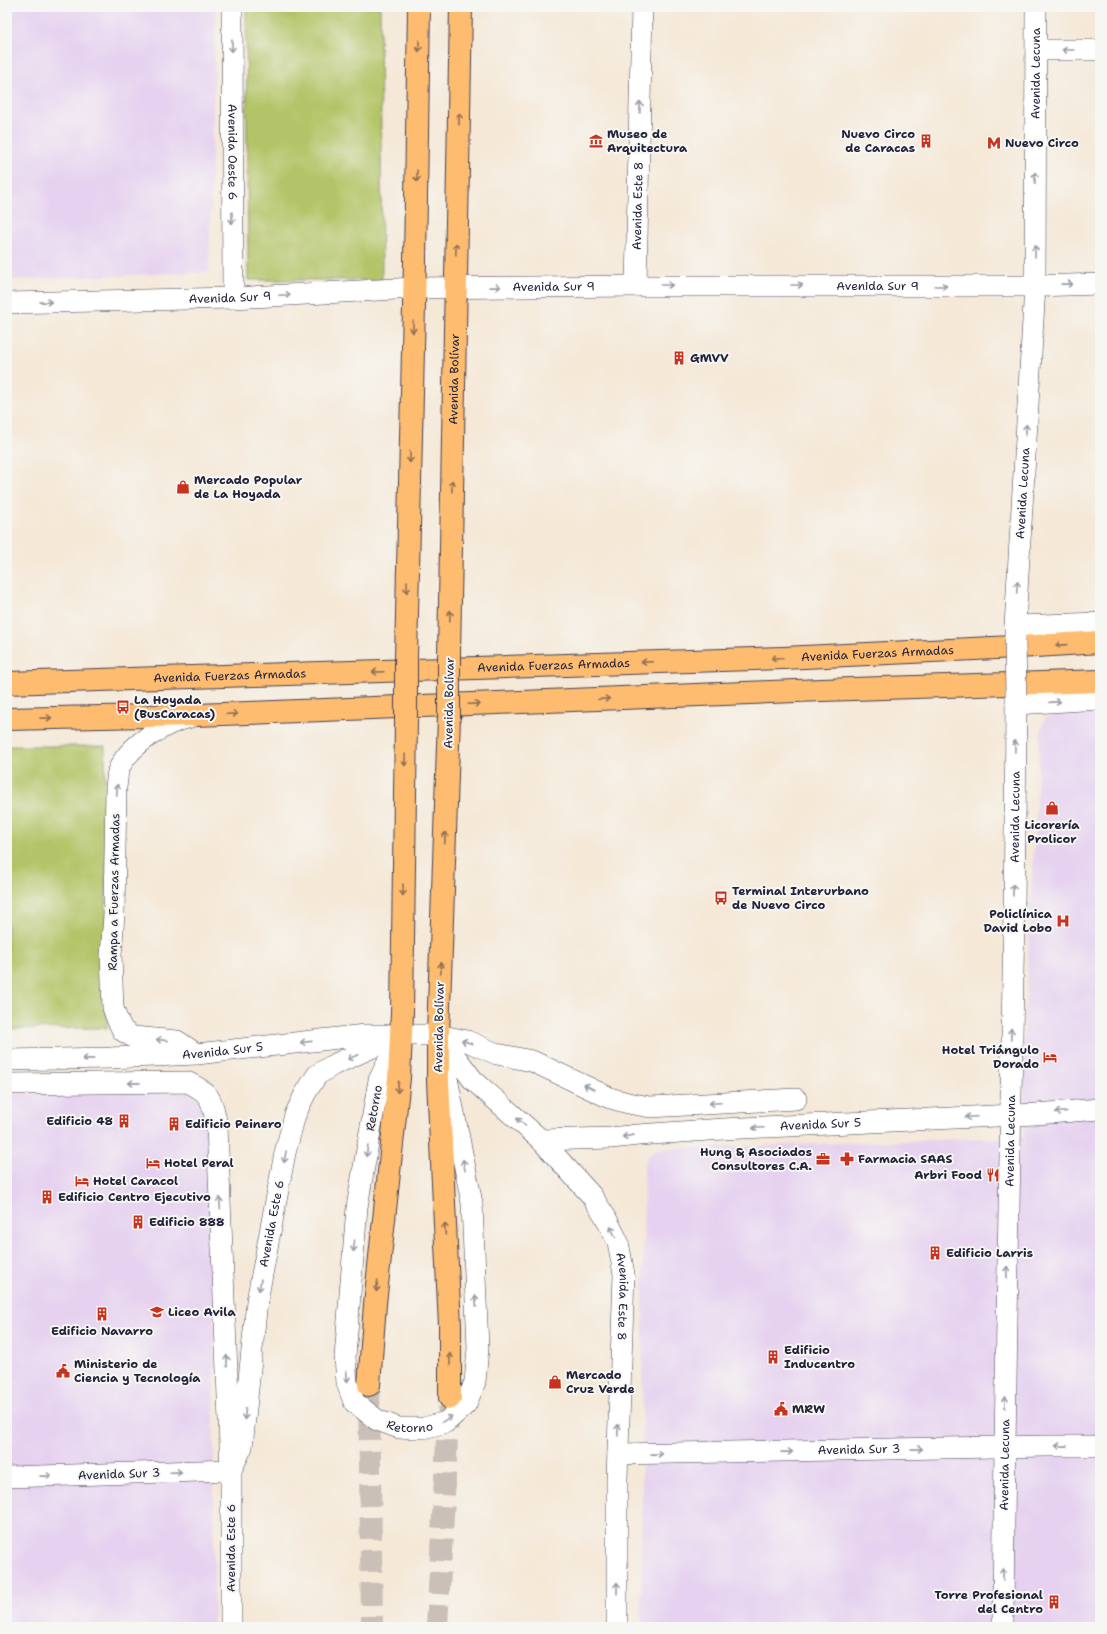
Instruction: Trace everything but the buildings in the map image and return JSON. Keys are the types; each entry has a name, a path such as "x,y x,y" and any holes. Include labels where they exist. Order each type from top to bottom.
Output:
{"main road":[{"path":"369,1385 375,1304 399,1078 401,1034 406,658 419,7"},
{"name":"Avenida Bolívar","path":"450,1398 450,1326 438,1081 438,1035 449,717 461,7"},
{"name":"Avenida Fuerzas Armadas","path":"7,683 783,658 1028,647 1100,642"},
{"path":"7,719 196,716 836,689 1100,681"}],"street":[{"name":"Avenida Oeste 6","path":"232,7 233,298"},
{"name":"Avenida Este 8","path":"636,286 642,7"},
{"name":"Avenida Lecuna","path":"1003,1627 1004,1448 1016,700 1015,633 1035,286 1036,7"},
{"path":"1036,50 1100,50"},
{"name":"Avenida Sur 9","path":"7,303 233,298 414,288 636,286 1035,286 1100,284"},
{"path":"1015,633 1100,623"},
{"path":"1016,700 1100,699"},
{"name":"Rampa a Fuerzas Armadas","path":"196,716 177,720 150,736 134,748 124,760 118,771 116,786 114,915 111,955 113,1008 123,1031 133,1037 177,1042 197,1054"},
{"name":"Retorno","path":"401,1034 379,1080 357,1207 345,1357 347,1383 354,1402 377,1420 400,1428 424,1428 446,1422 466,1404 476,1382 478,1348 472,1203 438,1035"},
{"name":"Avenida Este 6","path":"231,1470 242,1447 257,1301 285,1153 295,1115 316,1075 333,1065 401,1034"},
{"name":"Avenida Sur 5","path":"7,1060 110,1058 197,1054 365,1035 438,1035 467,1041 497,1054 532,1061 610,1098 650,1107 796,1098"},
{"name":"Avenida Este 8","path":"438,1035 473,1080 541,1140 591,1194 605,1216 618,1242 624,1274 618,1454 617,1627"},
{"name":"Avenida Este 6","path":"7,1084 187,1082 200,1088 210,1098 218,1126 231,1470 231,1627"},
{"name":"Avenida Sur 5","path":"541,1140 611,1138 724,1129 1010,1115 1100,1108"},
{"name":"Avenida Sur 3","path":"618,1454 1100,1446"},
{"name":"Avenida Sur 3","path":"7,1477 231,1470"}],"shaded area":[{"path":"7,7 216,7 209,272 7,280"},
{"path":"1100,711 1100,1627 641,1627 644,1165 648,1154 658,1149 1024,1137 1023,1051 1040,735 1045,719 1051,714"},
{"path":"190,1092 196,1096 205,1109 214,1144 214,1627 7,1627 7,1094"}],"green space":[{"path":"246,7 380,7 382,280 248,280"},
{"path":"7,746 105,746 107,1028 7,1029"}],"tunnel":[{"path":"369,1385 372,1627"},
{"path":"437,1627 449,1403"}],"place":[{"name":"Museo de Arquitectura","path":"596,141"},
{"name":"Nuevo Circo de Caracas","path":"926,141"},
{"name":"Nuevo Circo","path":"994,143"},
{"name":"GMVV","path":"679,358"},
{"name":"Mercado Popular de La Hoyada","path":"183,487"},
{"name":"La Hoyada (BusCaracas)","path":"123,707"},
{"name":"Licorería Prolicor","path":"1052,808"},
{"name":"Terminal Interurbano de Nuevo Circo","path":"721,898"},
{"name":"Policlínica David Lobo","path":"1063,921"},
{"name":"Hotel Triángulo Dorado","path":"1050,1057"},
{"name":"Edificio 48","path":"124,1121"},
{"name":"Edificio Peinero","path":"174,1124"},
{"name":"Hung & Asociados Consultores C.A.","path":"823,1159"},
{"name":"Farmacia SAAS","path":"847,1159"},
{"name":"Hotel Peral","path":"153,1163"},
{"name":"Arbri Food","path":"993,1175"},
{"name":"Hotel Caracol","path":"82,1181"},
{"name":"Edificio Centro Ejecutivo","path":"47,1197"},
{"name":"Edificio 888","path":"138,1222"},
{"name":"Edificio Larris","path":"935,1253"},
{"name":"Liceo Avila","path":"157,1312"},
{"name":"Edificio Navarro","path":"102,1314"},
{"name":"Edificio Inducentro","path":"773,1357"},
{"name":"Ministerio de Ciencia y Tecnología","path":"63,1371"},
{"name":"Mercado Cruz Verde","path":"555,1382"},
{"name":"MRW","path":"781,1409"},
{"name":"Torre Profesional del Centro","path":"1054,1602"}]}
